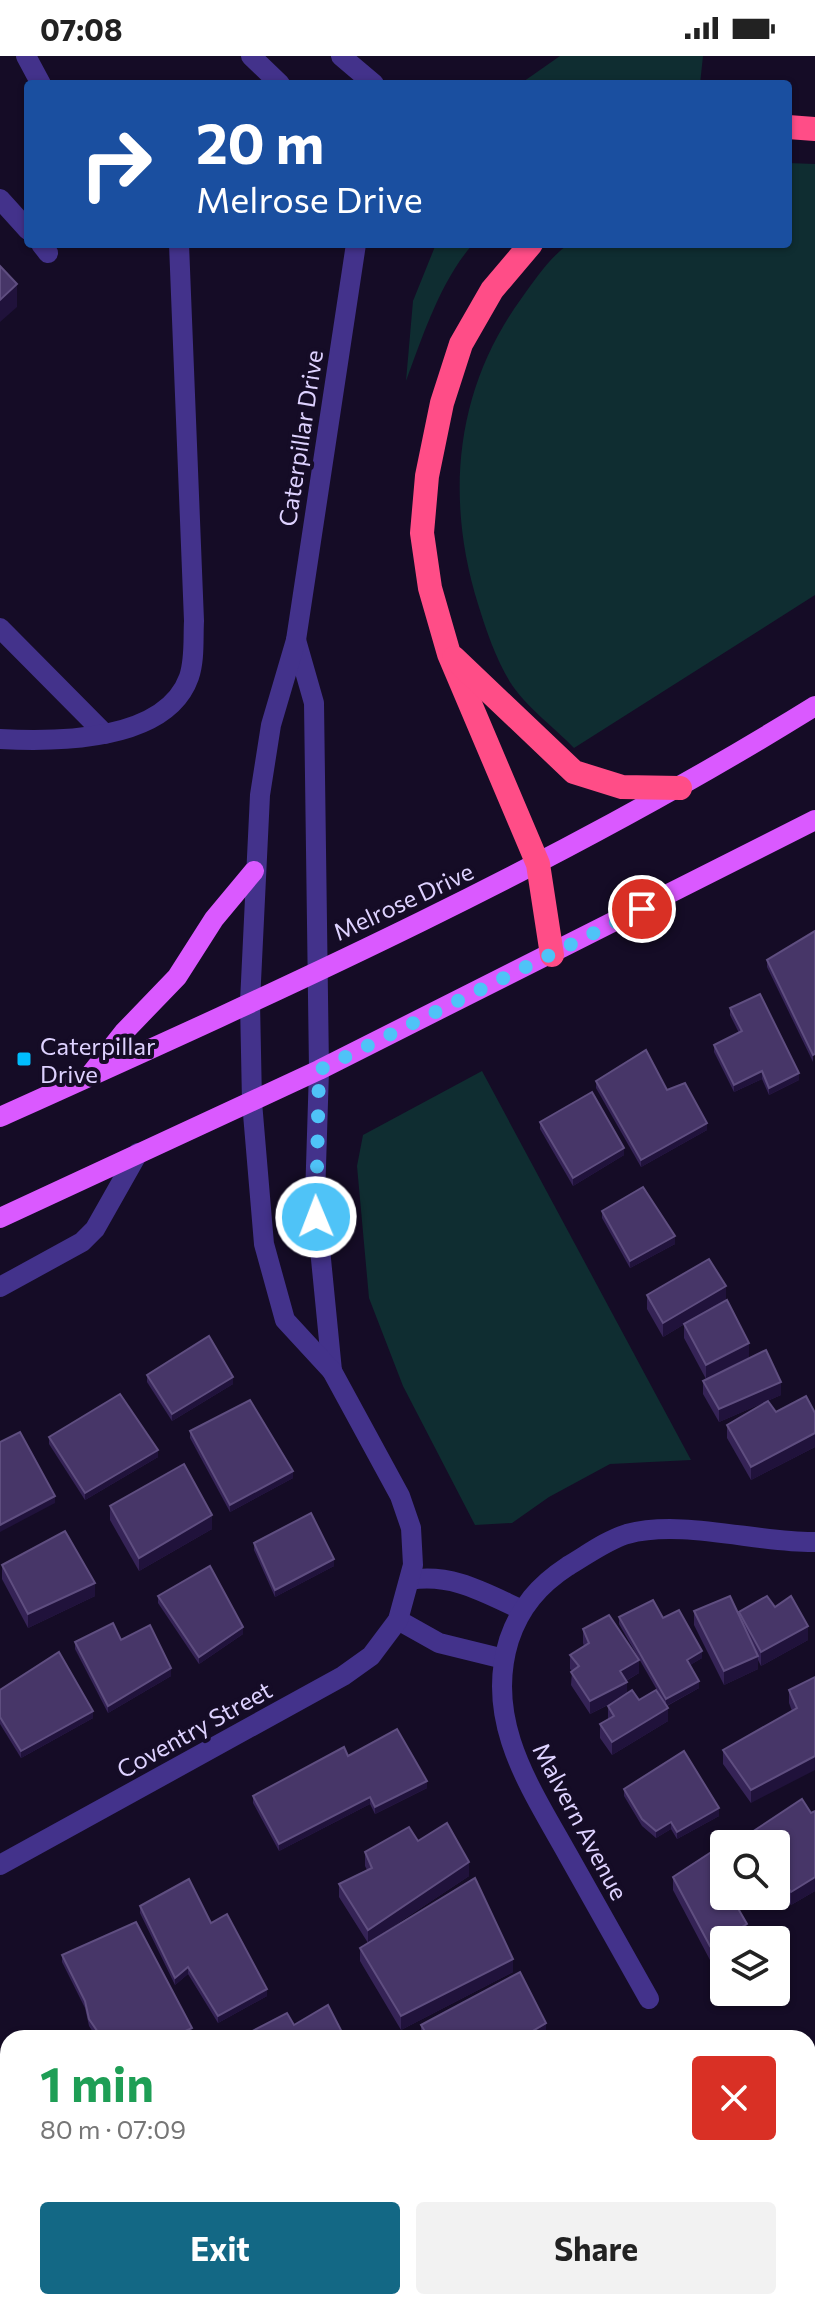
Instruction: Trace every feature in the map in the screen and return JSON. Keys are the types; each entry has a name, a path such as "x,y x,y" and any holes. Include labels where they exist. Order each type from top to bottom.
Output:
{"highway":[{"path":"792,127 815,129"},
{"path":"528,248 492,290 461,344 442,403 430,461 422,533 430,588 449,654 538,864 552,955"},
{"path":"449,654 574,772 622,787 680,788"}],"main road":[{"name":"Melrose Drive","path":"0,1117 538,864 680,788 815,706"},
{"path":"0,1218 319,1070 815,820"},
{"path":"88,1078 124,1032 177,977 214,919 254,871"}],"street":[{"path":"26,56 39,80"},
{"path":"341,56 369,80"},
{"path":"258,60 276,80"},
{"path":"0,199 24,226"},
{"path":"0,739 105,734 142,724 177,697 188,677 193,654 179,248"},
{"name":"Caterpillar Drive","path":"252,1102 250,1002 260,795 271,725 296,640 355,248"},
{"path":"0,628 105,734"},
{"name":"Caterpillar Drive","path":"296,640 314,703 319,1070"},
{"path":"319,1070 315,1198 332,1371"},
{"path":"252,1102 264,1244 285,1320 332,1371 407,1511 412,1541 410,1580 398,1620 439,1643 504,1659"},
{"path":"0,1287 66,1254 95,1229 138,1153"},
{"path":"410,1580 431,1577 453,1580 522,1610 553,1576 604,1544 628,1534 685,1532 815,1542"},
{"name":"Malvern Avenue","path":"522,1610 504,1659 502,1711 517,1761 649,1999"},
{"name":"Coventry Street","path":"0,1865 343,1676 371,1656 398,1620"}],"green space":[{"path":"560,56 703,56 700,80 526,80"},
{"path":"792,163 815,164 815,595 574,748 516,691 500,664 478,604 462,524 462,446 482,370 499,334 548,263 564,248 792,248"},
{"path":"434,248 470,248 442,291 406,381 413,301"},
{"path":"482,1071 691,1460 610,1464 549,1497 512,1523 475,1525 403,1386 369,1298 357,1166 363,1135"}],"building":[{"path":"0,266 17,284 0,300"},
{"path":"815,931 815,1054 813,1055 767,960"},
{"path":"760,994 799,1073 769,1088 762,1071 734,1085 714,1045 742,1031 730,1008"},
{"path":"646,1050 667,1090 685,1083 707,1123 641,1160 596,1081"},
{"path":"592,1092 624,1148 573,1178 540,1122"},
{"path":"643,1187 675,1236 630,1261 602,1211"},
{"path":"709,1259 726,1286 663,1323 647,1295"},
{"path":"727,1300 749,1343 706,1365 684,1324"},
{"path":"209,1336 233,1377 172,1414 147,1375"},
{"path":"766,1350 781,1382 719,1409 703,1381"},
{"path":"120,1394 158,1450 85,1493 49,1437"},
{"path":"806,1396 815,1413 815,1433 751,1467 727,1425 768,1401 776,1412"},
{"path":"250,1400 293,1471 230,1505 190,1431"},
{"path":"20,1432 55,1496 0,1525 0,1442"},
{"path":"184,1464 212,1515 139,1558 110,1506"},
{"path":"311,1513 334,1559 275,1590 254,1543"},
{"path":"65,1531 95,1583 28,1614 2,1565"},
{"path":"210,1566 243,1627 199,1657 158,1596"},
{"path":"730,1596 758,1656 724,1671 694,1611"},
{"path":"767,1596 775,1607 791,1596 808,1626 761,1652 739,1612"},
{"path":"653,1600 663,1618 679,1610 702,1651 687,1660 699,1681 666,1699 619,1617"},
{"path":"609,1615 639,1660 620,1671 627,1682 590,1701 571,1672 579,1666 570,1655 589,1643 583,1629"},
{"path":"113,1623 121,1640 150,1625 171,1668 108,1706 75,1642"},
{"path":"59,1652 93,1711 21,1751 0,1717 0,1690"},
{"path":"815,1677 815,1756 751,1790 723,1750 797,1708 789,1690"},
{"path":"632,1690 639,1700 656,1690 668,1708 612,1742 600,1724 614,1716 608,1706"},
{"path":"397,1729 427,1781 375,1807 370,1797 279,1844 253,1796 344,1747 348,1756"},
{"path":"684,1751 719,1808 677,1832 671,1822 656,1831 642,1819 624,1789"},
{"path":"802,1799 811,1813 815,1811 815,1877 791,1892 790,1830 755,1830"},
{"path":"447,1823 469,1862 368,1930 339,1884 372,1868 365,1852 409,1827 418,1841"},
{"path":"710,1853 710,1910 739,1910 747,1924 710,1926 710,1946 673,1877"},
{"path":"475,1878 513,1959 401,2016 360,1948"},
{"path":"189,1879 211,1923 227,1914 267,1989 218,2016 188,1967 175,1978 140,1906"},
{"path":"136,1922 192,2028 97,2030 62,1955"},
{"path":"520,1972 546,2023 534,2030 424,2030 421,2025"},
{"path":"328,2005 341,2030 254,2030 287,2013 294,2025"}],"place":[{"name":"Caterpillar Drive","path":"24,1059"}],"route":[{"path":"316,1217 319,1070 642,909"}]}
